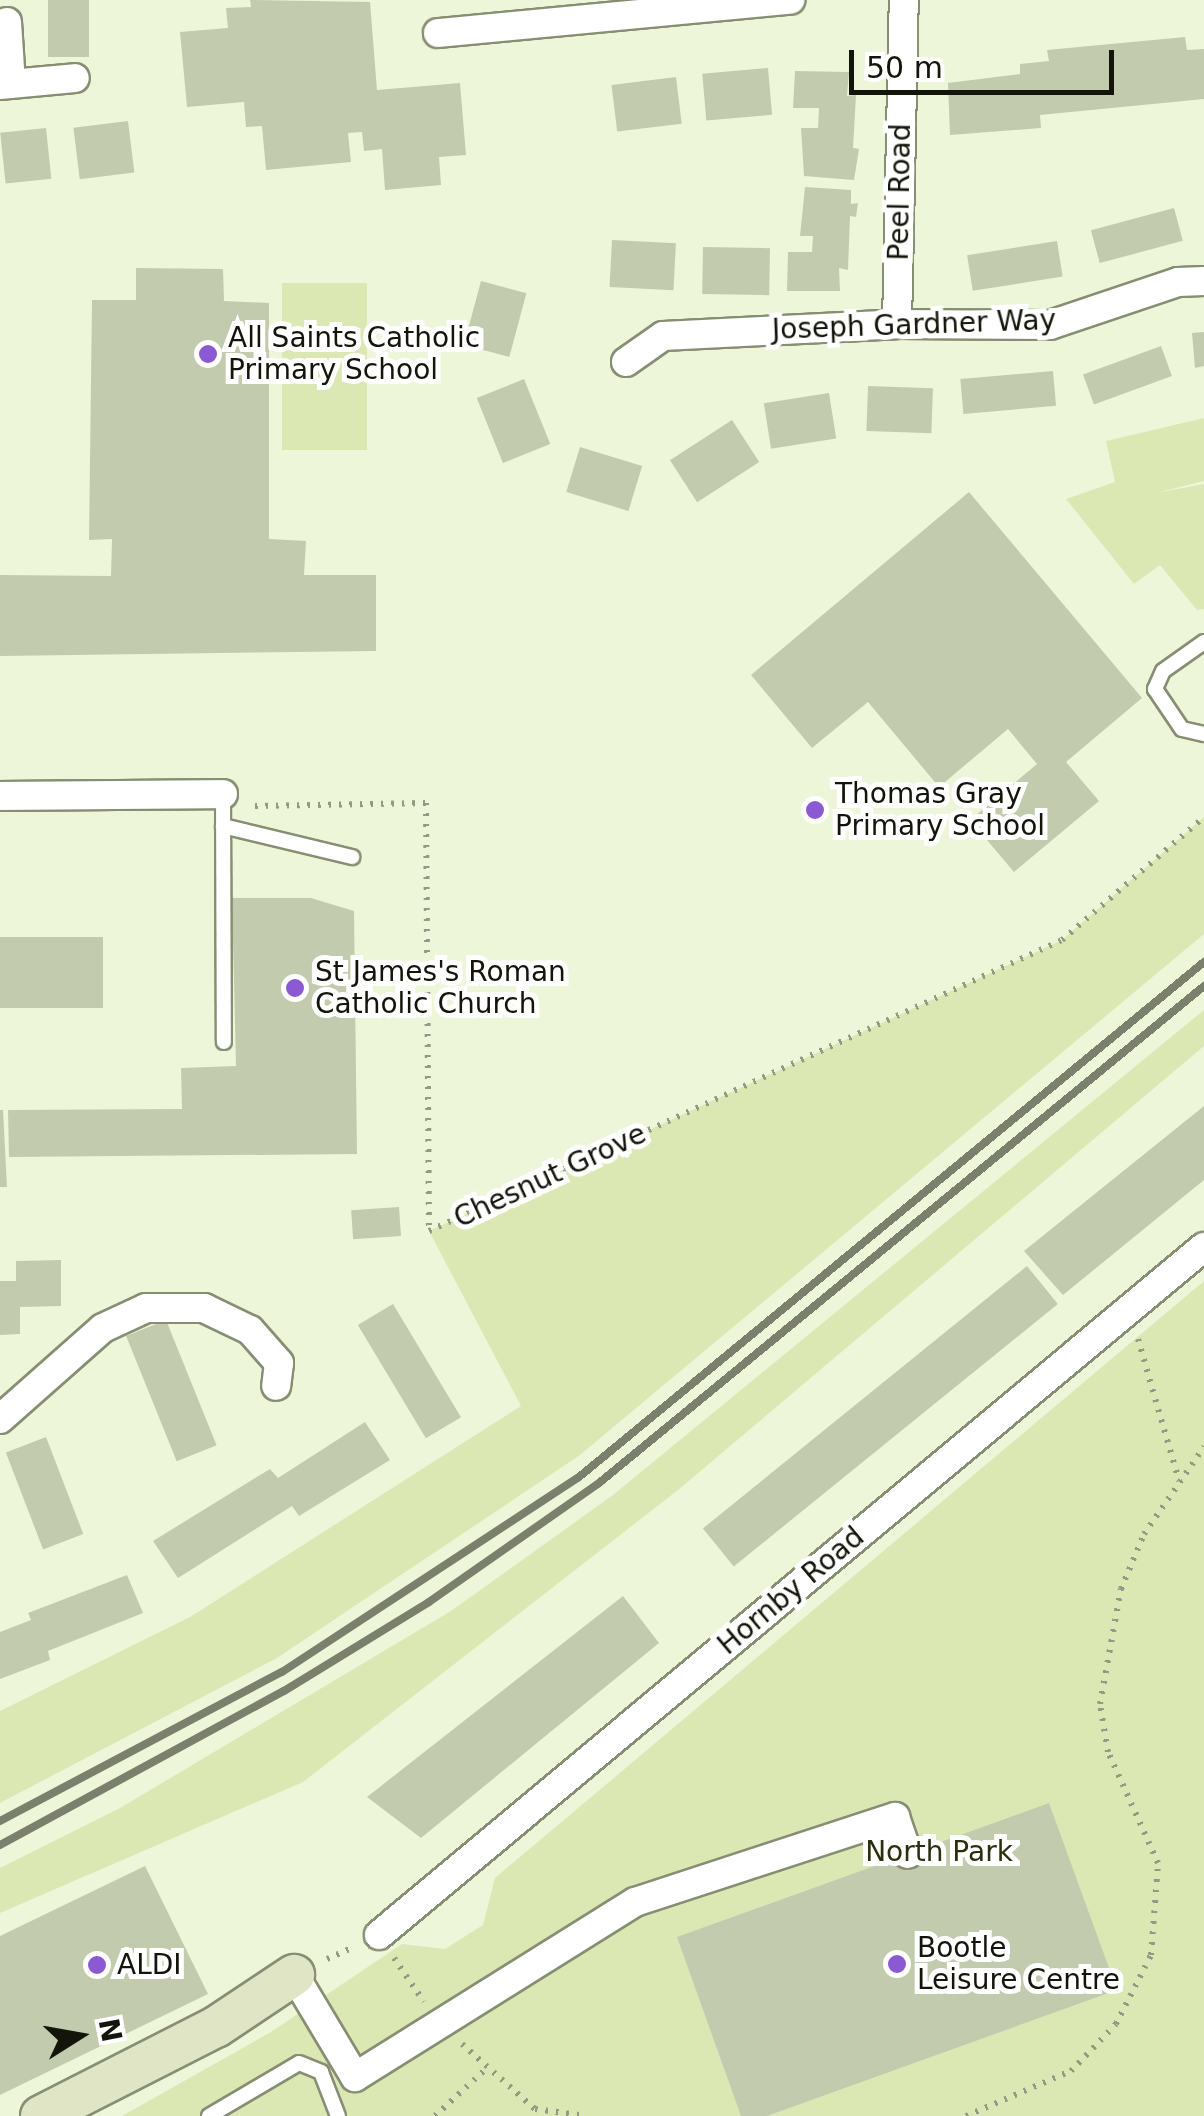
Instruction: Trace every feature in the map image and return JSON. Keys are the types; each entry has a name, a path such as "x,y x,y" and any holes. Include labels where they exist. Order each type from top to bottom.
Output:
{"street":[{"path":"438,33 719,3 790,0"},
{"name":"Peel Road","path":"898,324 904,0"},
{"path":"7,22 6,85 76,78"},
{"name":"Joseph Gardner Way","path":"626,362 663,336 898,324 1050,325 1178,282 1204,281"},
{"path":"0,796 223,794"},
{"name":"Hornby Road","path":"378,1935 1204,1247"},
{"path":"0,1419 103,1328 146,1308 204,1308 250,1330 280,1363 276,1386"},
{"path":"41,2116 216,2027 294,1974 355,2078 635,1902 896,1817 908,1854"}],"lane":[{"path":"1204,642 1163,671 1155,689 1182,729 1204,734"},
{"path":"223,794 224,1042"},
{"path":"223,826 352,858"},
{"path":"209,2116 299,2063 322,2072 338,2116"}],"path":[{"name":"Chesnut Grove","path":"223,794 240,807 426,803 429,1231 1062,940 1204,817"},
{"path":"1138,1336 1180,1482"},
{"path":"966,2116 1071,2071 1116,2024 1151,1955 1158,1864 1108,1752 1100,1704 1120,1589 1144,1534 1204,1447"},
{"path":"294,1974 378,1935"},
{"path":"435,2116 488,2067"}],"green space":[{"path":"282,283 367,283 367,450 282,450"},
{"path":"1204,418 1204,481 1156,493 1204,484 1204,609 1197,610 1160,565 1134,584 1066,499 1115,482 1106,441"},
{"path":"1204,817 1204,934 580,1455 277,1658 0,1803 0,1711 190,1617 521,1406 429,1231 1062,940"},
{"path":"1204,1010 1204,1046 678,1490 303,1782 0,1913 0,1868 120,1808 451,1611 613,1495"},
{"name":"North Park","path":"1204,1281 1204,2116 122,2116 271,2032 402,1944 445,1949 483,1925 495,1878"}],"building":[{"path":"48,0 89,0 89,57 48,57"},
{"path":"250,0 370,2 377,90 460,83 466,155 439,157 441,185 385,190 382,149 364,151 362,132 348,133 351,162 266,170 262,126 246,127 244,102 187,107 180,32 228,28 226,8 251,7"},
{"path":"1185,37 1187,50 1204,49 1204,99 1040,115 1041,128 950,135 948,83 1020,74 1020,64 1049,61 1047,50"},
{"path":"768,68 772,115 706,121 702,74"},
{"path":"795,71 849,72 847,96 856,95 853,148 859,149 854,180 804,176 801,128 818,128 819,108 793,108"},
{"path":"676,77 682,124 617,132 611,85"},
{"path":"128,121 134,173 80,179 73,128"},
{"path":"46,128 51,179 6,184 0,133"},
{"path":"805,187 851,190 851,204 858,203 856,217 850,216 848,270 839,268 840,291 787,291 788,252 812,252 813,236 800,236"},
{"path":"1174,208 1183,241 1100,263 1091,230"},
{"path":"612,240 676,243 673,290 610,287"},
{"path":"1057,241 1063,277 973,291 967,255"},
{"path":"703,247 770,248 769,295 702,294"},
{"path":"136,268 223,269 224,301 269,303 269,539 306,541 304,575 376,575 376,651 0,656 0,575 111,576 112,539 89,540 92,300 136,300"},
{"path":"481,281 526,293 509,357 464,345"},
{"path":"1204,332 1204,366 1195,368 1192,333"},
{"path":"1161,346 1172,376 1094,404 1083,374"},
{"path":"1053,371 1056,406 963,414 960,379"},
{"path":"524,379 550,444 503,463 477,398"},
{"path":"868,386 933,388 931,433 866,431"},
{"path":"829,393 836,438 771,449 764,403"},
{"path":"732,420 759,462 697,502 670,460"},
{"path":"580,447 642,466 628,511 566,492"},
{"path":"969,492 1142,698 1066,762 1099,801 1014,872 970,820 1037,764 1008,729 939,787 868,702 812,748 751,675"},
{"name":"St James's Roman Catholic Church","path":"232,898 311,898 354,911 357,1154 9,1157 8,1110 182,1109 181,1068 236,1066"},
{"path":"0,937 103,937 103,1008 0,1008"},
{"path":"1204,1106 1204,1180 1063,1295 1024,1251"},
{"path":"3,1110 7,1187 0,1187"},
{"path":"399,1207 401,1236 353,1239 351,1210"},
{"path":"61,1260 61,1306 20,1307 20,1334 0,1335 0,1281 16,1281 16,1261"},
{"path":"1027,1266 1058,1304 734,1567 703,1528"},
{"path":"393,1304 461,1417 426,1438 358,1325"},
{"path":"166,1320 217,1445 177,1461 126,1336"},
{"path":"365,1422 390,1460 299,1516 292,1506 178,1578 153,1541 270,1469 278,1478"},
{"path":"46,1437 83,1534 43,1550 6,1452"},
{"path":"127,1575 143,1613 48,1651 50,1660 0,1679 0,1632 31,1620 28,1613"},
{"path":"623,1596 659,1643 421,1838 367,1797"},
{"name":"Bootle Leisure Centre","path":"1049,1803 1117,1990 767,2116 741,2116 677,1937"},
{"name":"ALDI","path":"145,1866 208,1994 0,2095 0,1936"}],"railway":[{"path":"0,1821 282,1672 579,1477 1204,962"},
{"path":"0,1845 284,1691 429,1602 599,1483 1204,986"}],"place":[{"name":"All Saints Catholic Primary School","path":"208,354"},
{"name":"Thomas Gray Primary School","path":"815,810"},
{"name":"St James's Roman Catholic Church","path":"295,988"},
{"name":"Bootle Leisure Centre","path":"897,1964"},
{"name":"ALDI","path":"97,1965"}]}
